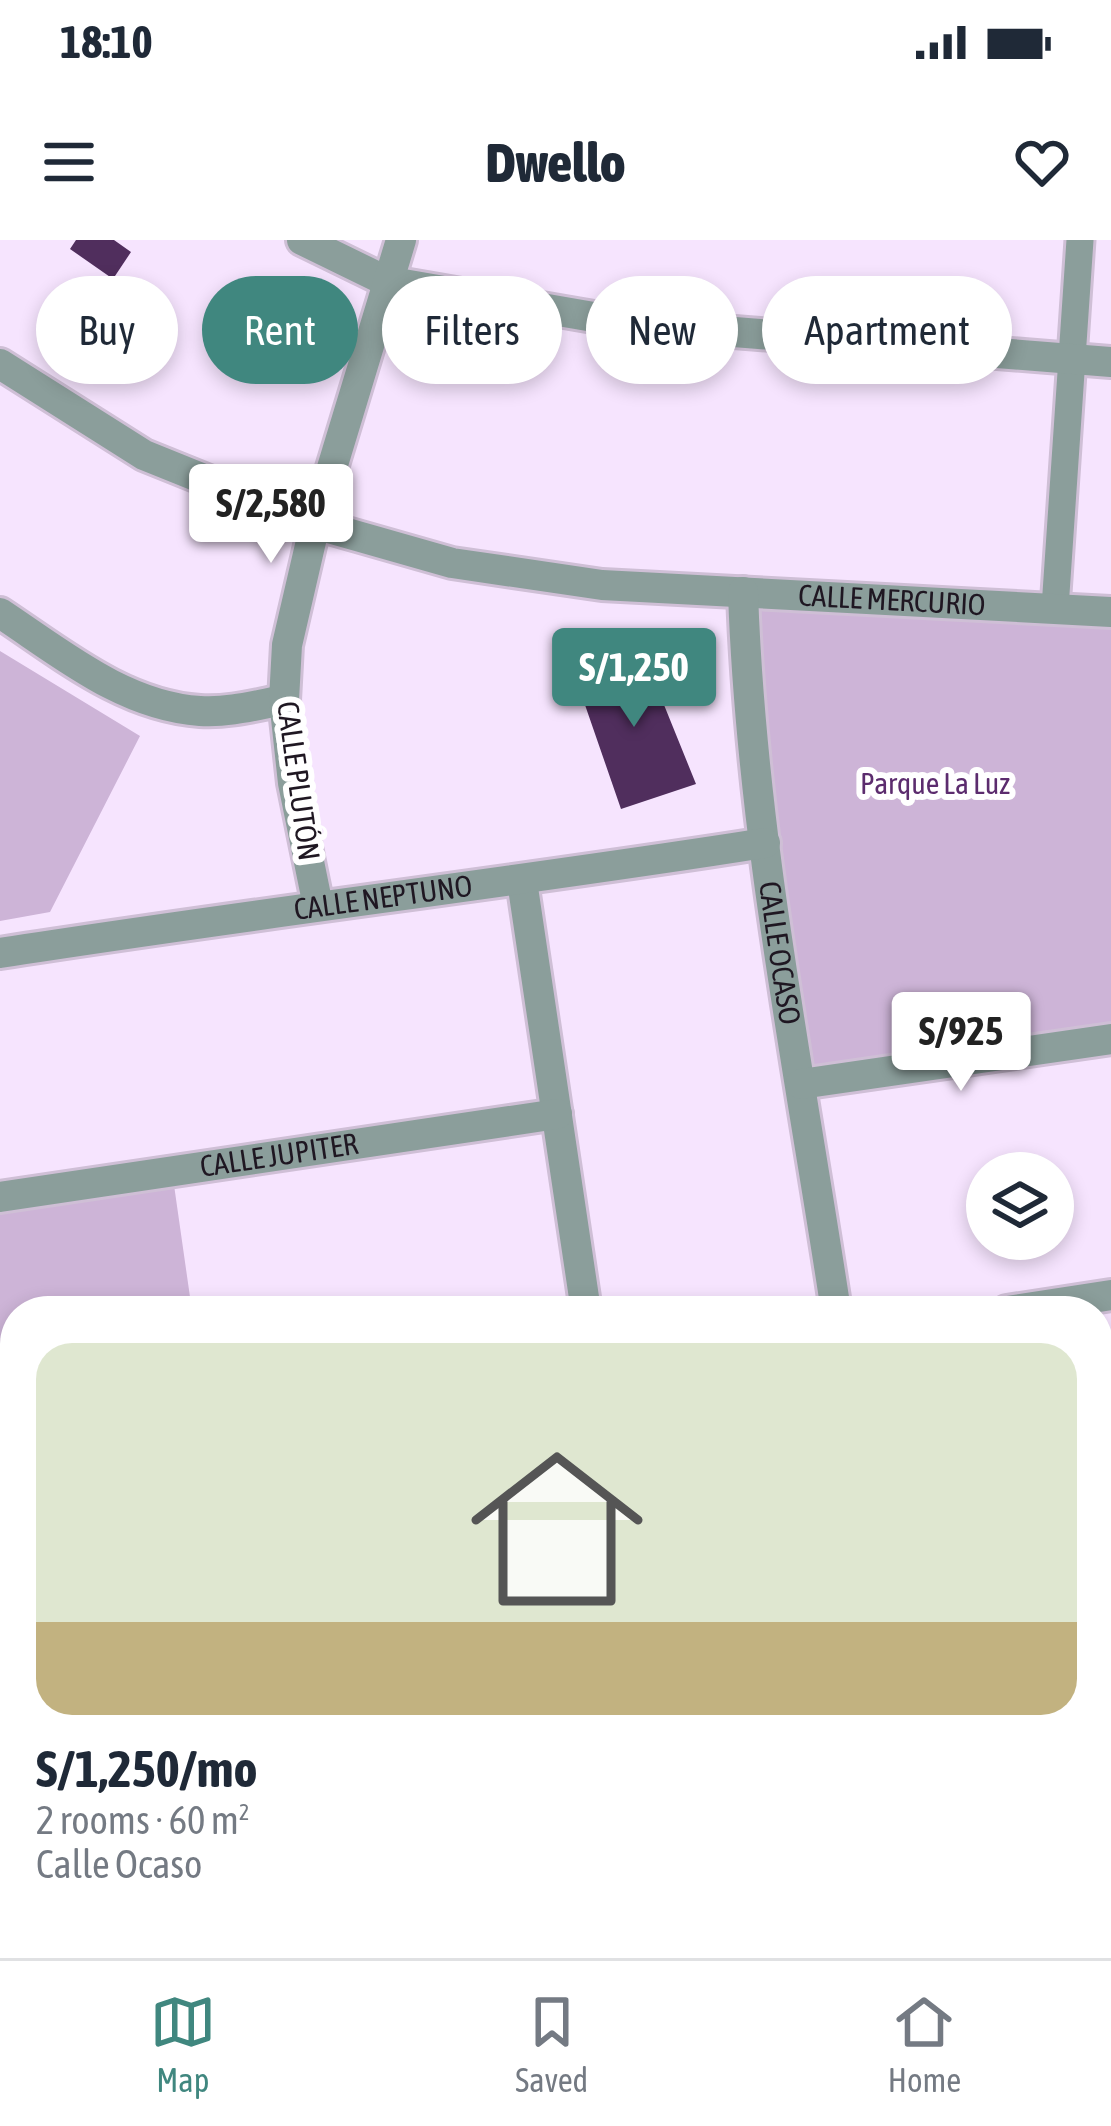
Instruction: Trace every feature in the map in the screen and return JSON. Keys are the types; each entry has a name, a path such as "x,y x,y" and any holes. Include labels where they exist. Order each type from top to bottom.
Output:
{"street":[{"path":"302,240 382,279"},
{"name":"CALLE PLUTÓN","path":"388,276 400,240"},
{"path":"1054,608 1080,240"},
{"name":"CALLE PLUTÓN","path":"318,906 293,783 284,700 287,645 316,524 382,295"},
{"path":"562,312 634,324 1111,362"},
{"name":"CALLE MERCURIO","path":"0,364 144,455 316,524 452,562 602,585 1111,612"},
{"name":"CALLE OCASO","path":"743,592 746,695 765,843 834,1296"},
{"path":"0,614 122,692 160,705 203,712 284,700"},
{"name":"CALLE NEPTUNO","path":"0,953 765,843"},
{"path":"522,881 584,1296"},
{"path":"801,1084 1111,1039"},
{"name":"CALLE JUPITER","path":"0,1196 556,1114"}],"green space":[{"name":"Parque La Luz","path":"743,592 1111,613 1111,1039 801,1084"},
{"path":"0,651 140,736 50,912 0,921"},
{"path":"172,1171 190,1296 0,1296 0,1197"}],"building":[{"path":"76,240 114,240 131,252 115,276 109,276 70,249"},
{"path":"641,648 696,784 621,809 575,676"}]}
